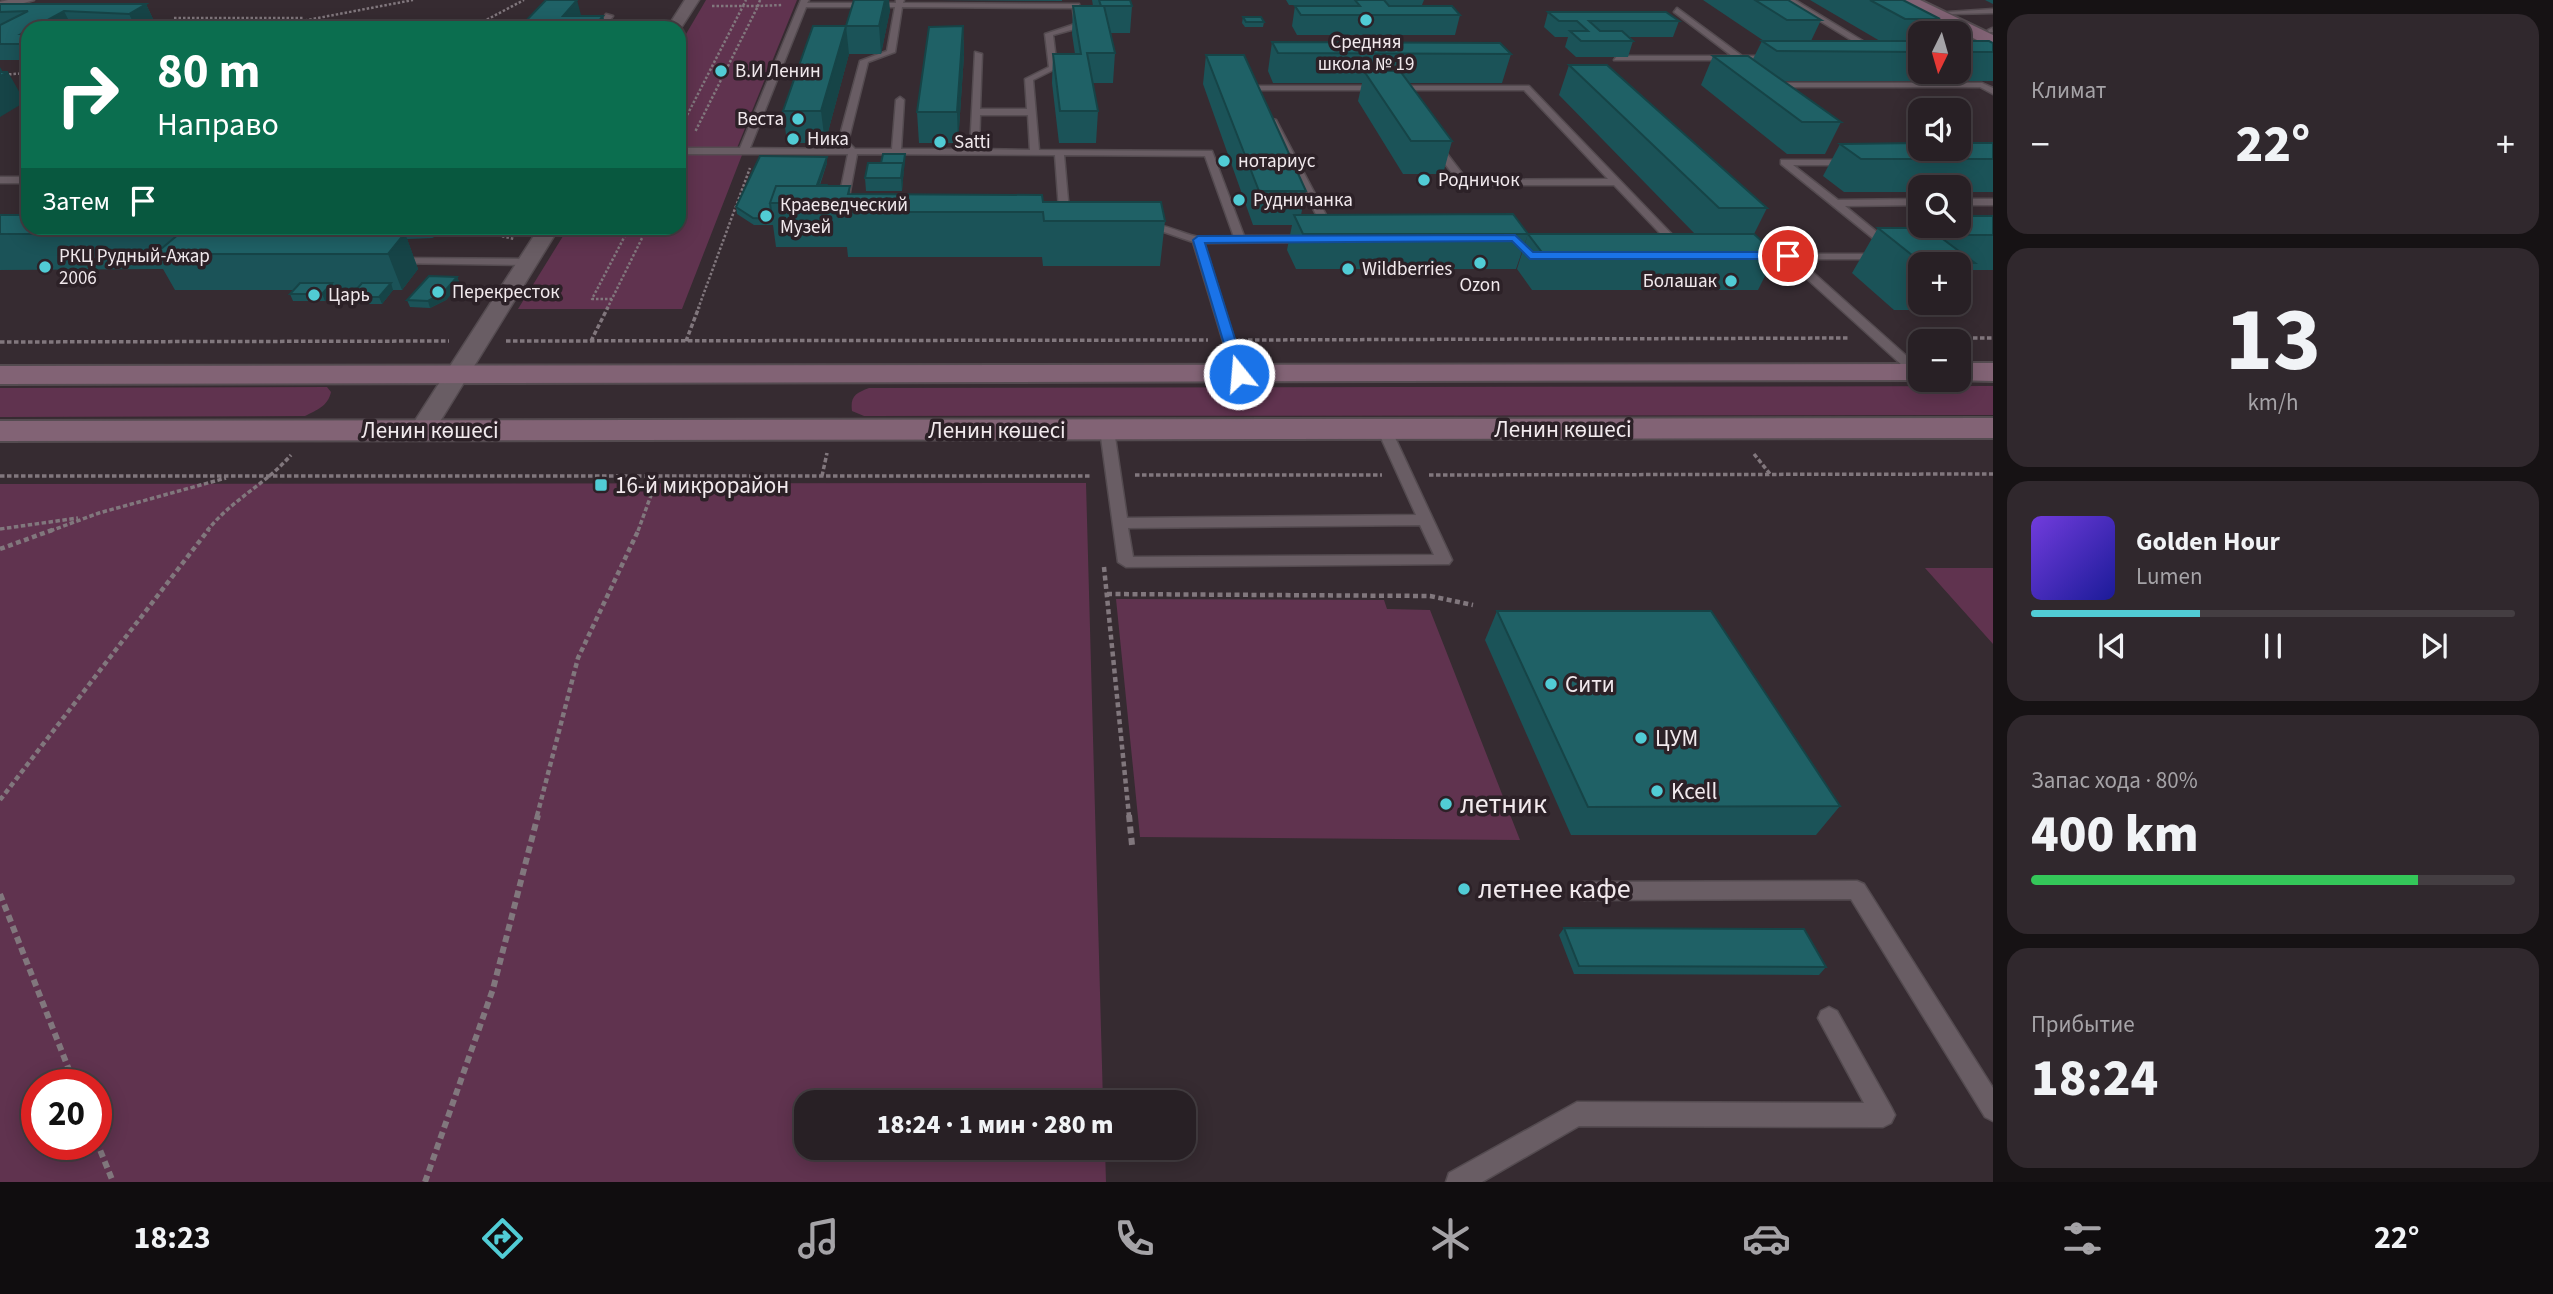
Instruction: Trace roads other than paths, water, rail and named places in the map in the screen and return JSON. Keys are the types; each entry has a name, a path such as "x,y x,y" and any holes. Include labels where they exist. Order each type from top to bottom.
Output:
{"main road":[{"path":"1906,0 1993,33"},
{"path":"1926,0 1993,33"},
{"path":"1971,372 1993,372"},
{"path":"0,374 1908,373"},
{"path":"812,430 822,375"},
{"name":"Ленин көшесі","path":"0,431 1993,428"}],"street":[{"path":"0,6 27,0"},
{"path":"679,21 690,4"},
{"path":"422,430 538,244"}],"lane":[{"path":"1790,0 1888,58 1863,58"},
{"path":"744,151 804,2 1075,3 1079,24 1049,34 1053,68 1029,79 1035,152"},
{"path":"853,152 843,144 864,61 891,52 900,2"},
{"path":"1677,10 1740,58"},
{"path":"1952,12 1993,11"},
{"path":"604,21 608,16"},
{"path":"1798,18 1821,18"},
{"path":"974,152 978,54"},
{"path":"1617,58 1782,58"},
{"path":"1262,100 1254,84 1526,89 1688,256 1675,256"},
{"path":"1753,85 1982,85 1993,92"},
{"path":"1394,88 1402,99"},
{"path":"896,152 900,100"},
{"path":"1268,111 1334,239"},
{"path":"975,112 1031,112"},
{"path":"1425,131 1464,183 1616,182"},
{"path":"686,151 1209,153 1240,239"},
{"path":"840,216 853,152"},
{"path":"1059,153 1066,229"},
{"path":"1738,256 1901,256 1784,162 1863,162 1847,154"},
{"path":"0,180 21,180"},
{"path":"1835,202 1908,202"},
{"path":"1971,202 1993,202"},
{"path":"1053,229 1079,229"},
{"path":"1128,229 1165,229 1198,240 1348,239"},
{"path":"359,261 381,235"},
{"path":"1880,239 1905,239"},
{"path":"1198,240 1239,374"},
{"path":"385,261 538,244"},
{"path":"1788,256 1908,363"},
{"path":"1107,430 1126,562 1444,560 1384,429"},
{"path":"1120,523 1426,520"},
{"path":"1581,891 1857,890 1993,1109"},
{"path":"1458,1182 1577,1114 1883,1115 1829,1018"}],"place":[{"name":"Средняя школа № 19","path":"1366,20"},
{"name":"В.И Ленин","path":"721,71"},
{"name":"Веста","path":"798,119"},
{"name":"Ника","path":"793,139"},
{"name":"Satti","path":"940,142"},
{"name":"нотариус","path":"1224,161"},
{"name":"Родничок","path":"1424,180"},
{"name":"Рудничанка","path":"1239,200"},
{"name":"Краеведческий Музей","path":"766,216"},
{"name":"Ozon","path":"1480,263"},
{"name":"РКЦ Рудный-Ажар 2006","path":"45,267"},
{"name":"Wildberries","path":"1348,269"},
{"name":"Болашак","path":"1731,281"},
{"name":"Перекресток","path":"438,292"},
{"name":"Царь","path":"314,295"},
{"name":"16-й микрорайон","path":"601,485"},
{"name":"Сити","path":"1551,684"},
{"name":"ЦУМ","path":"1641,738"},
{"name":"Kcell","path":"1657,791"},
{"name":"летник","path":"1446,804"},
{"name":"летнее кафе","path":"1464,889"}]}
